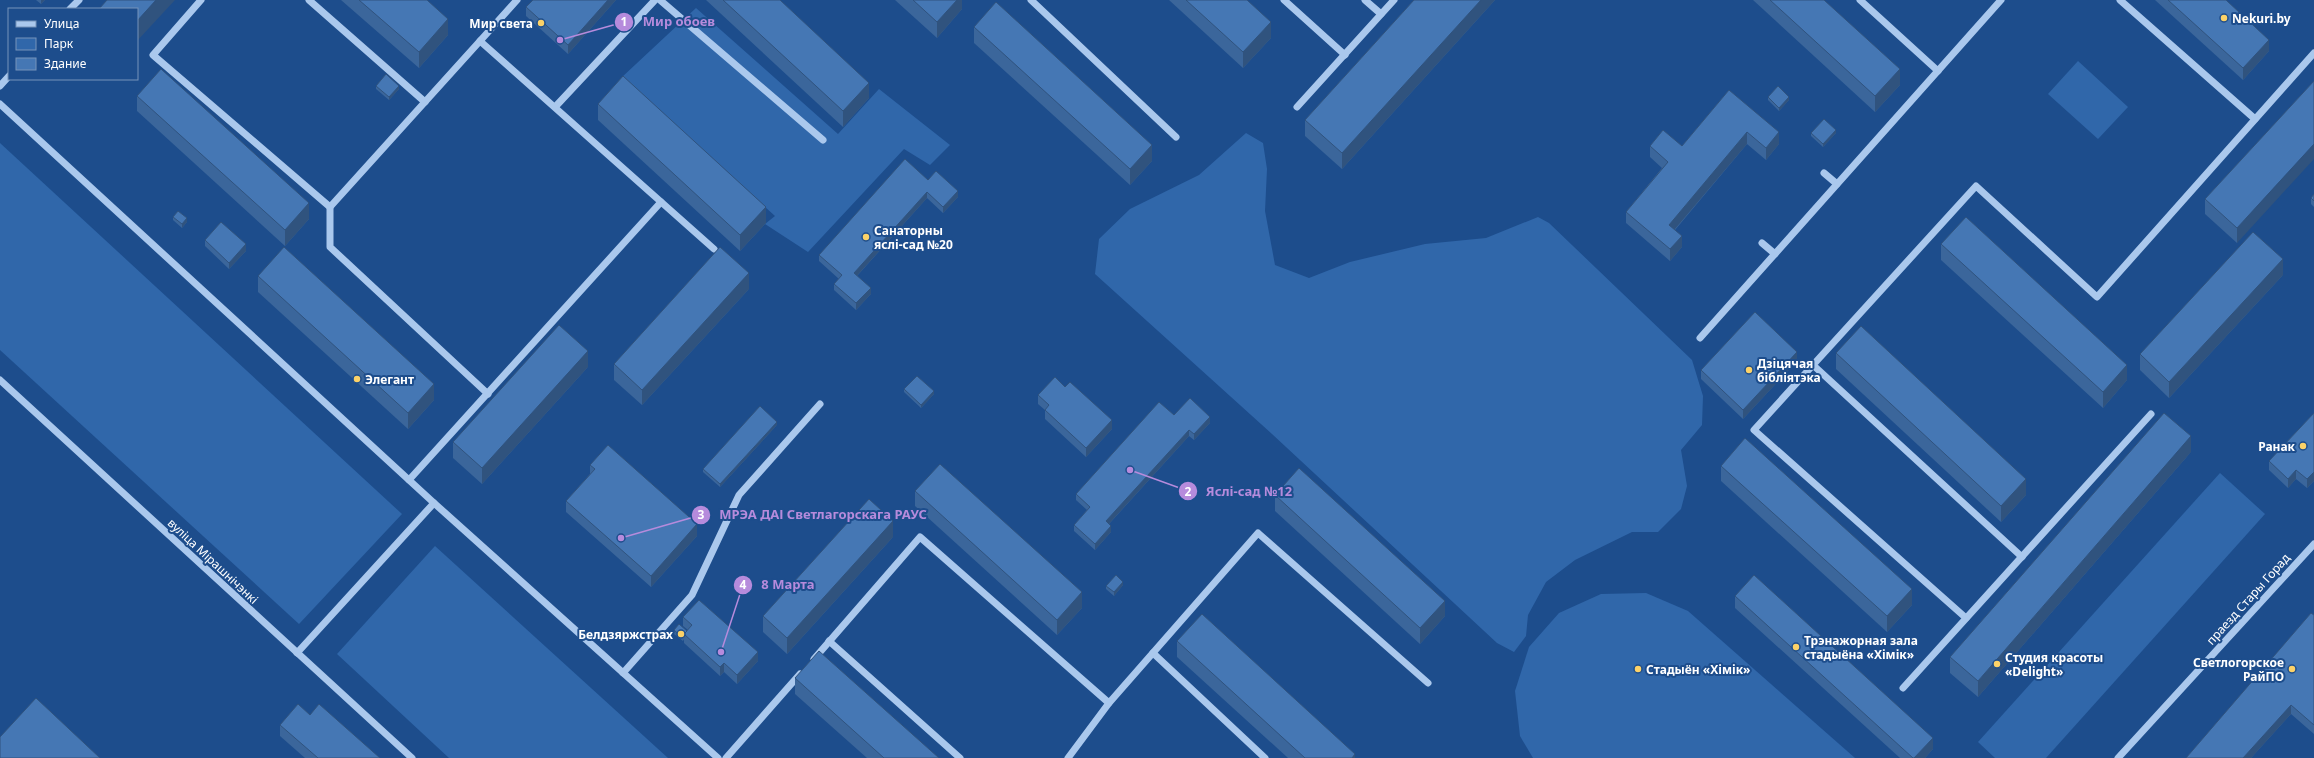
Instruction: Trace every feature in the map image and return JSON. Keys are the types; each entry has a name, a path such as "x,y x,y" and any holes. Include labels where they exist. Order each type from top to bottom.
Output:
{"street":[{"path":"71,8 79,0"},
{"path":"201,0 153,55 330,207"},
{"path":"309,0 425,102"},
{"path":"488,394 330,247 330,207 518,0"},
{"path":"556,106 655,0"},
{"path":"660,0 823,140"},
{"path":"1031,0 1176,137"},
{"path":"1284,0 1345,55"},
{"path":"1366,0 1381,14"},
{"path":"1297,107 1394,0"},
{"path":"1860,0 1938,71"},
{"path":"1700,338 2001,0"},
{"path":"2120,0 2255,118"},
{"path":"480,41 556,106 714,249"},
{"path":"1966,618 1754,430 1976,186 2097,297 2314,53"},
{"path":"0,86 8,77"},
{"path":"0,104 434,503 718,758"},
{"path":"1824,173 1837,184"},
{"path":"410,480 661,202"},
{"path":"1762,243 1775,254"},
{"path":"1813,366 2022,557"},
{"name":"вуліца Мірашнічэнкі","path":"0,380 412,758"},
{"path":"622,673 692,595 739,495 820,404"},
{"path":"1903,688 2151,414"},
{"path":"297,653 434,503"},
{"path":"1068,758 1109,703 1258,533 1428,683"},
{"path":"726,758 920,537 1109,703"},
{"name":"праезд Стары Горад","path":"2118,758 2314,544"},
{"path":"830,640 960,758"},
{"path":"1153,653 1265,758"}],"green space":[{"path":"696,8 838,134 879,89 950,145 930,165 904,149 808,252 765,224 775,216 621,78"},
{"path":"2078,61 2128,107 2098,139 2048,94"},
{"path":"1246,133 1263,143 1267,169 1265,211 1275,265 1309,278 1350,262 1425,244 1486,238 1538,217 1549,223 1692,360 1703,396 1702,425 1681,450 1687,486 1681,509 1658,532 1632,532 1575,560 1546,582 1528,615 1526,636 1514,652 1497,643 1272,434 1095,274 1099,239 1130,209 1199,175"},
{"path":"0,143 402,514 299,624 0,350"},
{"path":"2220,473 2265,514 2046,758 1995,758 1978,742"},
{"path":"435,546 668,758 449,758 337,654"},
{"name":"Стадыён «Хімік»","path":"1646,593 1688,611 1855,758 1533,758 1520,736 1515,691 1529,647 1559,613 1601,594"}],"building":[{"path":"107,0 156,0 138,20 138,8 100,8"},
{"path":"359,0 427,0 448,19 419,52"},
{"path":"533,0 608,0 568,45 526,7"},
{"path":"723,0 780,0 869,83 843,111"},
{"path":"913,0 957,0 937,22"},
{"path":"1186,0 1247,0 1271,22 1243,52"},
{"path":"1414,0 1481,0 1342,153 1305,120"},
{"path":"1770,0 1824,0 1900,69 1875,96"},
{"path":"2168,0 2226,0 2269,40 2243,68"},
{"path":"996,2 1152,145 1130,169 974,27"},
{"path":"161,69 309,203 285,230 137,96"},
{"path":"386,74 399,86 389,97 376,86"},
{"path":"623,76 766,207 740,235 598,104"},
{"path":"2314,81 2314,144 2237,228 2205,199"},
{"path":"1778,86 1789,97 1779,108 1768,97"},
{"path":"1729,90 1779,132 1766,148 1747,132 1669,225 1682,236 1670,249 1626,212 1668,162 1650,146 1663,130 1682,146"},
{"path":"1824,119 1836,130 1823,144 1811,133"},
{"name":"Санаторны яслі-сад №20","path":"905,159 928,180 936,171 958,191 943,207 927,192 854,273 871,288 856,303 834,284 842,275 819,255"},
{"path":"2314,194 2314,201 2311,198"},
{"path":"178,211 187,218 182,224 173,217"},
{"path":"1966,217 2127,365 2103,392 1941,244"},
{"path":"221,222 246,244 229,263 205,240"},
{"path":"2253,232 2283,259 2169,382 2140,354"},
{"path":"284,247 434,384 408,413 258,276"},
{"path":"720,247 749,273 642,390 614,364"},
{"name":"Дзіцячая бібліятэка","path":"1755,312 1797,352 1743,410 1701,370"},
{"path":"559,325 588,351 482,468 453,442"},
{"path":"1861,326 2026,479 2001,506 1836,353"},
{"path":"917,376 934,391 921,405 904,389"},
{"path":"1055,377 1065,387 1070,382 1112,420 1086,448 1045,410 1049,405 1038,395"},
{"path":"1190,398 1210,417 1194,434 1189,430 1106,521 1111,526 1095,544 1074,525 1090,507 1076,494 1159,402 1174,415"},
{"path":"760,406 777,422 720,484 703,469"},
{"path":"2164,413 2191,436 1978,681 1950,657"},
{"name":"Ранак","path":"2314,413 2314,472 2307,479 2296,470 2288,479 2269,461"},
{"path":"1745,438 1912,589 1887,616 1721,466"},
{"path":"608,445 697,524 651,576 566,501 595,469 590,465"},
{"path":"940,464 1082,592 1057,620 915,491"},
{"path":"1299,468 1445,601 1420,628 1275,495"},
{"path":"869,499 893,521 787,638 763,616"},
{"path":"1116,575 1123,582 1114,592 1106,586"},
{"path":"1754,575 1933,738 1914,758 1735,596"},
{"path":"699,600 758,652 737,675 724,663 720,667 684,634 692,625 683,617"},
{"name":"Светлогорское РайПО","path":"2311,613 2314,615 2314,725 2291,705 2243,758 2186,758"},
{"path":"1202,614 1355,754 1352,758 1305,758 1177,641"},
{"path":"679,624 687,631 683,638 674,630"},
{"path":"819,651 939,758 884,758 795,678"},
{"path":"36,698 100,758 0,758 0,737"},
{"path":"298,704 310,715 319,704 380,758 318,758 280,725"}],"place":[{"name":"Nekuri.by","path":"2224,18"},
{"name":"Мир света","path":"541,23"},
{"name":"Мир обоев","path":"560,40"},
{"name":"Санаторны яслі-сад №20","path":"866,237"},
{"name":"Дзіцячая бібліятэка","path":"1749,370"},
{"name":"Элегант","path":"357,379"},
{"name":"Ранак","path":"2303,446"},
{"name":"Яслі-сад №12","path":"1130,470"},
{"name":"МРЭА ДАІ Светлагорскага РАУС","path":"621,538"},
{"name":"Белдзяржстрах","path":"681,634"},
{"name":"Трэнажорная зала стадыёна «Хімік»","path":"1796,647"},
{"name":"8 Марта","path":"721,652"},
{"name":"Студия красоты «Delight»","path":"1997,664"},
{"name":"Стадыён «Хімік»","path":"1638,669"},
{"name":"Светлогорское РайПО","path":"2292,669"}]}
